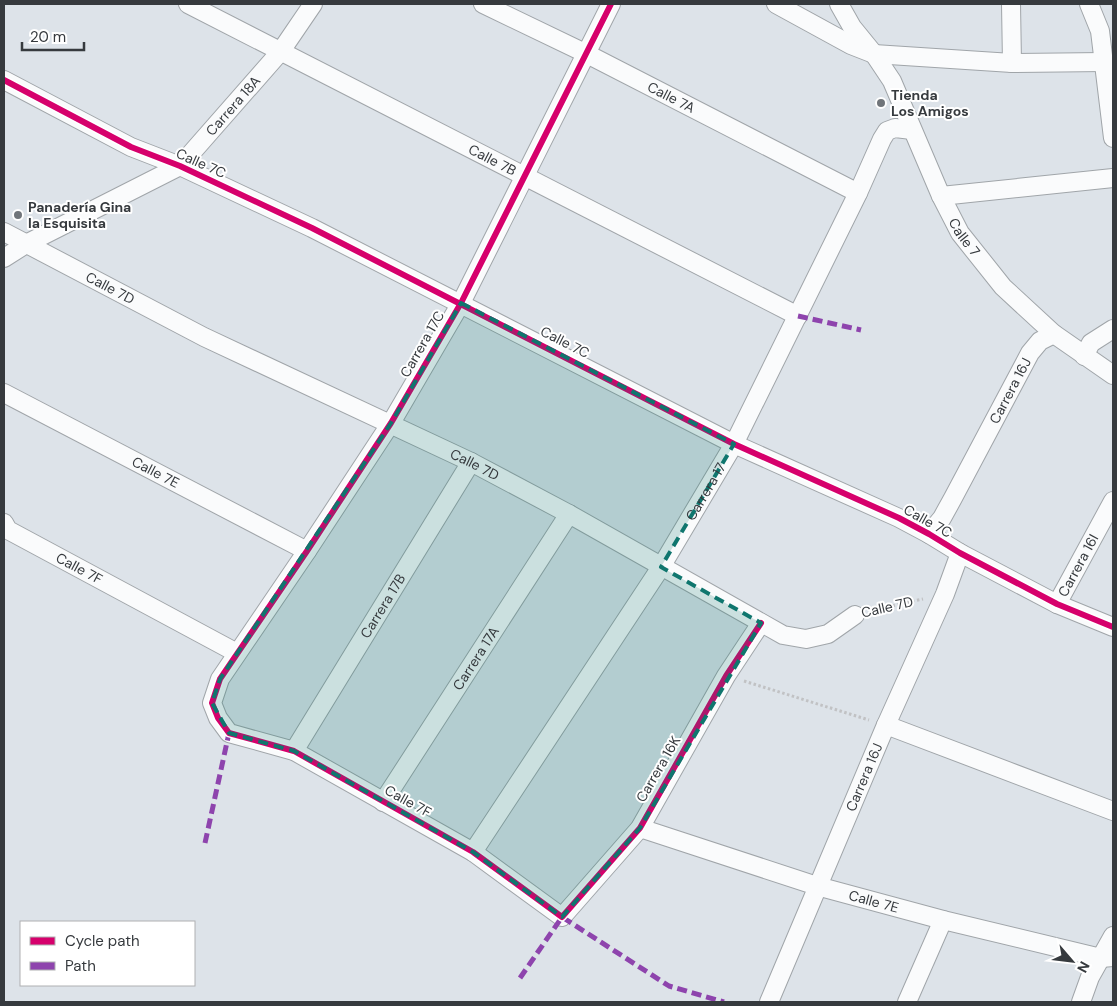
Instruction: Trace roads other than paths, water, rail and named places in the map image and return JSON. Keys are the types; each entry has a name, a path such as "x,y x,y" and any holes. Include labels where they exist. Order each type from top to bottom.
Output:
{"street":[{"name":"Calle 7B","path":"188,4 798,316"},
{"name":"Carrera 18A","path":"4,258 26,244 180,166 281,51 313,4"},
{"name":"Calle 7A","path":"483,4 587,54 858,193"},
{"name":"Carrera 17C","path":"229,733 218,718 212,703 220,678 308,551 391,424 461,303 612,4"},
{"path":"776,4 851,45 874,54 1012,62 1104,62"},
{"name":"Calle 7","path":"839,4 852,27 892,80 940,196 960,233 1003,287 1054,334 1113,375"},
{"path":"1011,4 1012,62"},
{"path":"1089,4 1100,31 1113,138"},
{"name":"Calle 7C","path":"4,80 131,148 180,166 312,228 734,444 899,518 960,553 1057,604 1113,627"},
{"name":"Carrera 17","path":"473,852 661,567 734,444 858,193 884,136 895,128 912,130"},
{"path":"940,196 1113,178"},
{"name":"Calle 7D","path":"4,232 204,337 471,462 569,514 783,635 806,639 828,634 855,615"},
{"path":"1084,356 1091,343 1113,329"},
{"name":"Carrera 16J","path":"929,534 942,518 954,498 1030,353 1040,341 1054,334"},
{"name":"Calle 7E","path":"4,393 308,551"},
{"name":"Carrera 17B","path":"294,751 471,462"},
{"name":"Carrera 16I","path":"1057,604 1113,502"},
{"name":"Carrera 17A","path":"383,802 569,514"},
{"name":"Calle 7F","path":"5,528 237,653"},
{"name":"Carrera 16J","path":"769,1002 886,725 945,594 960,553"},
{"name":"Carrera 16K","path":"562,916 640,828 726,676 761,623"},
{"path":"886,725 1113,811"},
{"name":"Calle 7F","path":"229,733 294,751 473,852 562,916"},
{"name":"Calle 7E","path":"640,828 817,886 943,920 1107,957"},
{"path":"907,1002 943,920"},
{"path":"1081,1002 1090,977 1107,957 1113,936"}],"place":[{"name":"Tienda Los Amigos","path":"881,103"},
{"name":"Panadería Gina la Esquisita","path":"18,215"}]}
